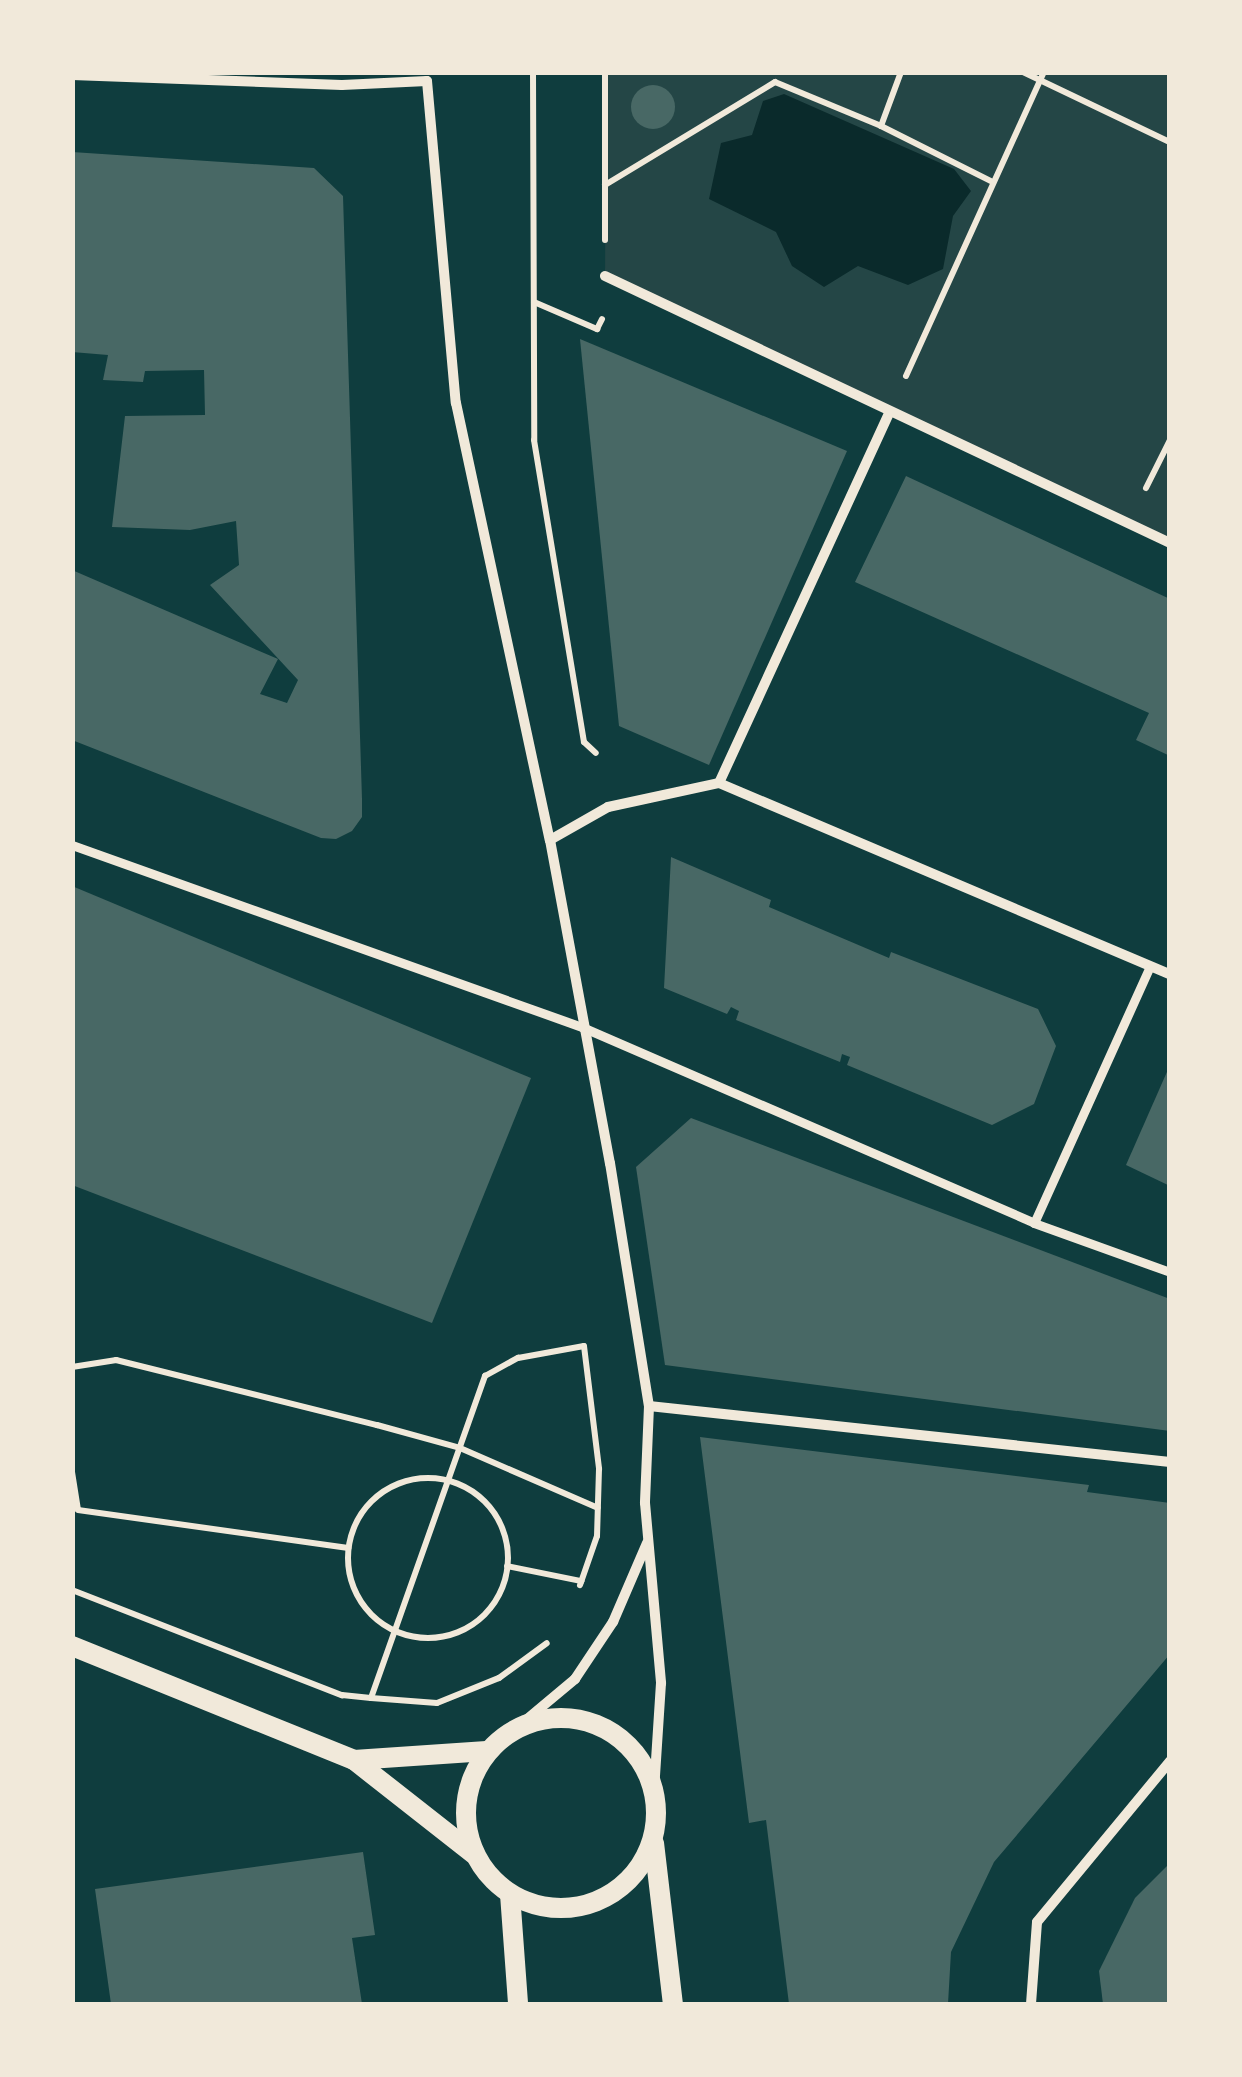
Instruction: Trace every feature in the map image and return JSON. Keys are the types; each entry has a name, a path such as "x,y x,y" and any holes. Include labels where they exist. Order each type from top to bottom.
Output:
{"main road":[{"path":"72,1646 354,1760 475,1856"},
{"path":"654,1840 641,1866 620,1888 594,1903 552,1907 510,1894 490,1878 475,1856 466,1830 466,1802 472,1775 486,1752 520,1726 548,1717 576,1718 603,1726 626,1742 644,1764 654,1791 654,1840 673,2004"},
{"path":"354,1760 486,1752"},
{"path":"510,1894 518,2004"}],"street":[{"path":"72,76 342,85 427,77 456,403 550,840 610,1163 648,1406 648,1542 661,1683 654,1791"},
{"path":"605,276 1170,543"},
{"path":"718,783 890,412"},
{"path":"550,840 608,807 718,783 1170,974"},
{"path":"72,844 582,1027 1034,1223 1170,1272"},
{"path":"1034,1223 1150,966"},
{"path":"648,1406 1170,1462"},
{"path":"520,1726 574,1678 594,1650 613,1622 648,1542"},
{"path":"1031,2004 1036,1922 1170,1762"}],"path":[{"path":"533,72 534,440 584,742 596,752"},
{"path":"605,72 605,276"},
{"path":"881,126 902,72"},
{"path":"1022,72 1042,77 1170,142"},
{"path":"890,412 991,181 1042,77"},
{"path":"605,185 775,82 881,126 991,181"},
{"path":"534,302 596,329"},
{"path":"1129,524 1170,440"},
{"path":"371,1698 485,1376 518,1358 584,1346 599,1469 597,1536 575,1597"},
{"path":"72,1367 116,1360 460,1448 598,1508"},
{"path":"72,1472 75,1511 348,1548"},
{"path":"421,1478 448,1480 486,1503 500,1522 508,1566 502,1588 477,1622 437,1638 394,1630 374,1617 358,1596 350,1573 348,1548 364,1511 395,1485 421,1478"},
{"path":"508,1566 582,1581"},
{"path":"72,1590 342,1695 371,1698 437,1704 499,1678 552,1639"}],"shaded area":[{"path":"606,73 1169,73 1169,544 605,276"},
{"path":"784,94 954,169 971,191 953,216 943,269 908,285 858,266 824,287 792,266 776,232 709,199 721,143 752,135 763,101"}],"building":[{"path":"653,85 669,91 675,107 669,123 653,129 637,123 631,107 637,91"},
{"path":"72,152 314,168 343,196 362,817 352,831 336,839 321,838 72,740 72,570 278,659 260,694 287,703 298,680 210,585 239,565 236,521 190,530 112,527 125,416 205,415 204,370 145,371 143,382 103,380 108,355 72,352"},
{"path":"580,339 847,451 709,765 619,726"},
{"path":"906,476 1170,599 1170,756 1136,740 1149,713 855,582"},
{"path":"671,857 771,900 769,907 889,958 891,952 1038,1009 1056,1046 1034,1104 992,1125 847,1065 850,1057 842,1054 840,1062 736,1020 739,1011 731,1007 727,1014 664,988"},
{"path":"72,886 531,1078 432,1323 72,1185"},
{"path":"1170,1065 1170,1186 1126,1165"},
{"path":"691,1118 1170,1299 1170,1431 665,1365 636,1167"},
{"path":"700,1437 1089,1485 1087,1492 1170,1503 1170,1654 994,1862 951,1952 948,2004 789,2004 766,1820 749,1823"},
{"path":"363,1852 375,1935 352,1938 362,2004 111,2004 95,1889"},
{"path":"1170,1863 1170,2004 1103,2004 1099,1971 1135,1898"}]}
